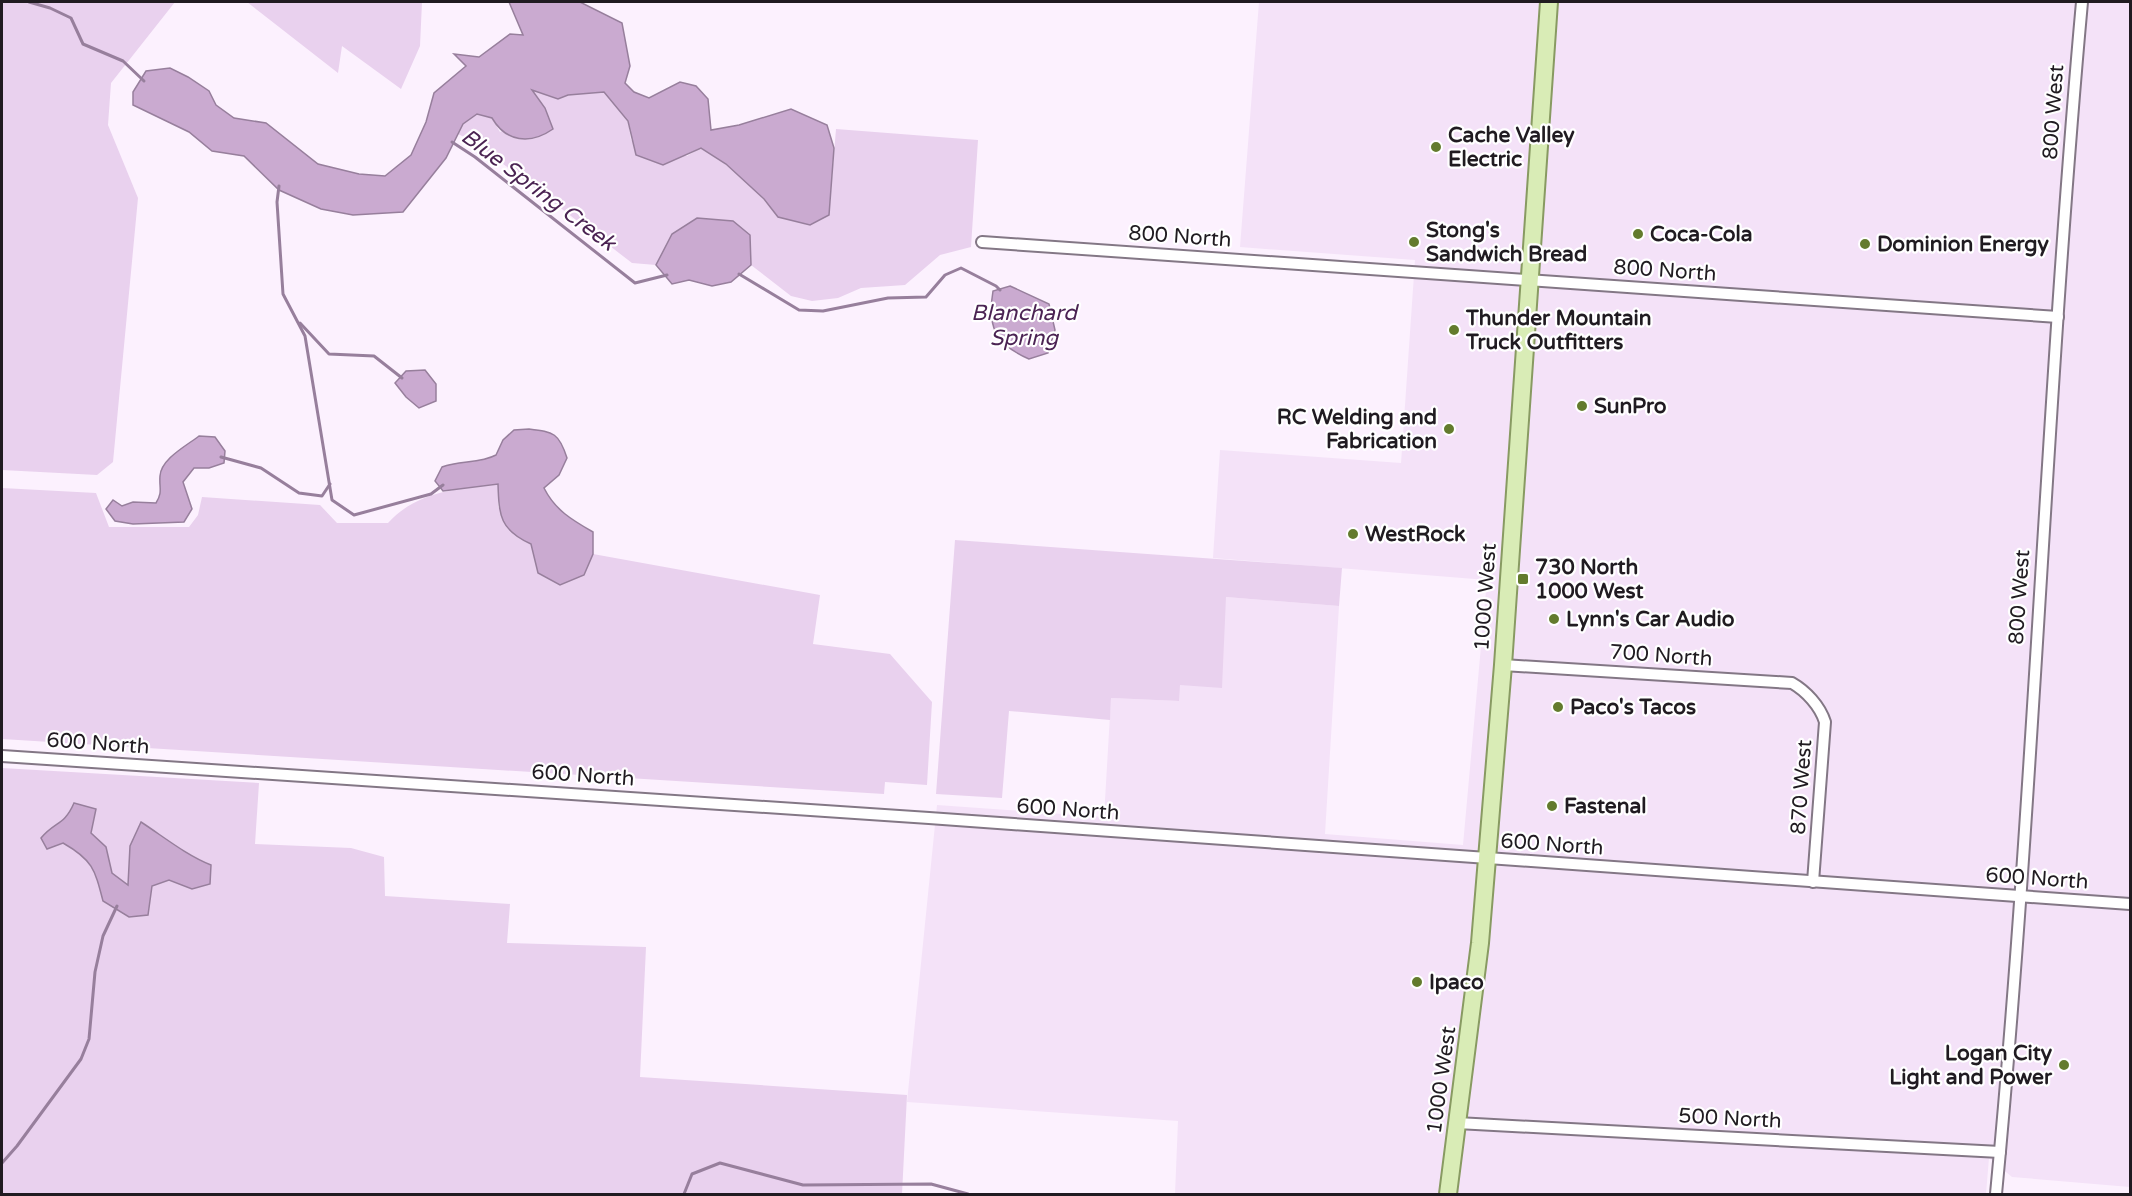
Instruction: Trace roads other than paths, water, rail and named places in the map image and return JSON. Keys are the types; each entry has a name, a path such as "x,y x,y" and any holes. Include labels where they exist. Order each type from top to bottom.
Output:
{"main road":[{"name":"1000 West","path":"1448,1194 1474,999 1503,665 1549,2"}],"street":[{"name":"800 West","path":"1996,1194 2020,896 2058,317 2082,2"},
{"name":"800 North","path":"982,242 2058,317"},
{"name":"700 North","path":"1503,665 1791,683 1811,699"},
{"name":"870 West","path":"1811,699 1825,722 1813,882"},
{"name":"600 North","path":"2,756 930,818 2130,904"},
{"name":"500 North","path":"1457,1123 2000,1152"}],"water":[{"path":"509,2 580,2 622,23 630,66 625,83 634,92 649,98 680,82 696,86 708,99 711,130 739,125 791,109 827,125 834,148 829,215 810,225 778,217 764,199 726,164 701,148 663,165 636,155 628,121 604,92 568,95 558,99 532,90 545,108 553,129 527,139 511,136 504,132 492,118 477,114 463,124 446,158 403,212 353,215 321,209 279,190 244,156 212,151 189,132 133,105 133,92 146,71 170,68 209,91 216,105 234,118 266,123 318,164 359,174 385,176 411,155 426,122 434,93 466,66 454,54 479,57 510,34 523,35"},
{"path":"697,218 733,221 750,235 751,265 731,282 712,286 689,280 672,284 656,265 672,234"},
{"name":"Blanchard Spring","path":"1010,286 1049,304 1055,330 1048,353 1029,359 1008,347 996,333 991,315 993,291"},
{"path":"425,370 436,384 436,401 419,408 395,383 406,371"},
{"path":"529,429 550,433 561,443 567,458 559,475 544,488 553,502 571,519 593,532 593,554 584,575 560,585 538,573 531,544 513,533 503,521 499,505 498,484 443,491 435,481 442,467 490,458 496,455 503,440 514,430"},
{"path":"199,436 215,437 225,451 224,463 209,468 194,468 183,482 192,509 184,522 133,524 115,521 106,509 113,500 122,506 133,502 156,503 160,493 161,470 175,453"},
{"path":"74,803 96,809 91,833 106,847 112,873 128,885 130,846 141,822 184,851 211,865 210,884 192,889 169,880 152,886 148,915 129,917 103,901 95,874 81,855 63,843 47,849 41,838 67,816"}],"waterway":[{"name":"Blue Spring Creek","path":"29,2 50,8 71,18 83,44 123,61 144,81"},
{"name":"Blue Spring Creek","path":"452,142 475,157 635,283 667,275"},
{"path":"279,186 277,202 283,294 305,336 332,500 354,515 431,494 443,485"},
{"name":"Blue Spring Creek","path":"739,274 799,310 823,311 888,298 926,297 945,275 961,268 1000,290"},
{"path":"300,323 329,354 374,356 402,378"},
{"path":"221,457 261,468 299,493 322,496 330,484"},
{"path":"2,1163 81,1059 89,1039 95,972 103,936 117,906"},
{"path":"684,1194 692,1174 720,1163 803,1185 931,1184 968,1194"}],"place":[{"name":"Cache Valley Electric","path":"1436,147"},
{"name":"Coca-Cola","path":"1638,234"},
{"name":"Stong's Sandwich Bread","path":"1414,242"},
{"name":"Dominion Energy","path":"1865,244"},
{"name":"Thunder Mountain Truck Outfitters","path":"1454,330"},
{"name":"SunPro","path":"1582,406"},
{"name":"RC Welding and Fabrication","path":"1449,429"},
{"name":"WestRock","path":"1353,534"},
{"name":"730 North 1000 West","path":"1523,579"},
{"name":"Lynn's Car Audio","path":"1554,619"},
{"name":"Paco's Tacos","path":"1558,707"},
{"name":"Fastenal","path":"1552,806"},
{"name":"Ipaco","path":"1417,982"},
{"name":"Logan City Light and Power","path":"2064,1065"}]}
